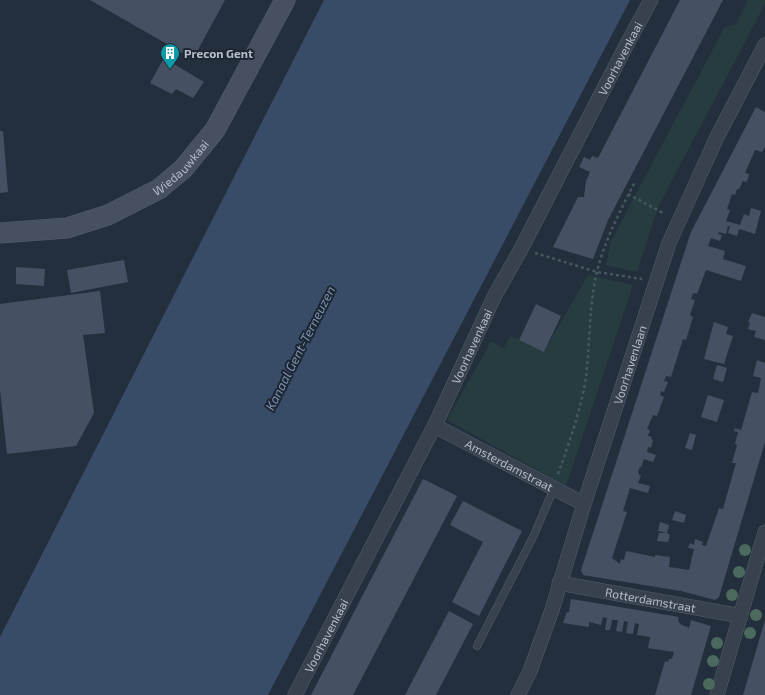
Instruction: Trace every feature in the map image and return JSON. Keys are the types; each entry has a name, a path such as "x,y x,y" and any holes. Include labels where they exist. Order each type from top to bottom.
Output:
{"main road":[{"name":"Wiedauwkaai","path":"0,233 67,228 108,215 159,189 183,169 215,130 285,0"}],"street":[{"name":"Voorhavenkaai","path":"295,695 434,426 494,297 521,249 651,0"},
{"name":"Voorhavenlaan","path":"518,695 532,664 552,610 584,504 669,243 717,137 765,45"},
{"name":"Amsterdamstraat","path":"434,426 584,504"},
{"path":"718,695 765,532"},
{"name":"Rotterdamstraat","path":"559,583 741,616"}],"lane":[{"path":"477,646 534,535 554,488"}],"path":[{"path":"554,488 582,398 588,356 593,290 597,272 609,234 635,182"},
{"path":"628,194 679,222"},
{"path":"521,249 597,272 657,281"}],"green space":[{"path":"748,0 765,0 765,4 658,207 637,272 606,265 611,241 724,28 736,24"},
{"path":"588,275 633,285 566,486 447,420 491,341 503,348 511,336 544,352"}],"water":[{"name":"Kanaal Gent-Terneuzen","path":"324,0 630,0 268,695 0,695 0,637"}],"building":[{"path":"90,0 225,0 193,59"},
{"path":"680,0 723,0 608,220 593,259 553,247 578,197 584,197 586,181 590,172 579,167 584,157 590,160 592,156 598,158"},
{"name":"Precon Gent","path":"164,58 204,82 193,98 176,89 172,94 150,83"},
{"path":"756,107 765,112 765,147 762,152 755,150 745,173 749,174 748,179 746,182 743,181 739,189 737,189 735,195 732,194 727,209 730,210 726,221 740,225 744,214 749,216 751,208 761,211 755,234 739,229 737,236 728,233 730,226 728,226 726,234 719,232 718,234 722,235 720,241 711,238 708,246 725,251 723,259 746,266 741,281 706,270 697,294 693,293 691,299 695,300 690,315 693,317 686,340 683,339 671,377 666,376 664,381 668,382 664,392 661,391 660,395 664,397 657,416 653,415 647,429 650,430 648,436 652,437 651,439 653,440 651,448 648,447 647,452 656,455 653,462 644,459 638,472 641,476 638,483 650,486 648,493 630,488 623,511 627,512 612,558 620,564 621,559 624,560 626,551 655,557 655,555 670,557 669,567 689,570 694,549 688,548 690,543 694,545 695,539 703,542 702,545 706,546 719,508 723,509 736,463 732,463 737,445 735,444 738,432 734,431 735,428 741,430 752,392 758,393 761,378 753,376 757,360 765,363 765,442 719,597 715,600 681,591 583,575 581,570 691,232"},
{"path":"0,131 3,131 8,192 0,193"},
{"path":"124,260 128,282 71,293 67,270"},
{"path":"16,267 45,269 44,286 16,284"},
{"path":"100,291 105,333 83,335 94,413 76,446 7,454 0,390 0,304"},
{"path":"536,304 561,316 544,352 519,340"},
{"path":"752,313 765,317 765,340 754,337 756,331 748,329 750,323 748,322"},
{"path":"714,322 728,327 726,334 733,336 724,364 704,359"},
{"path":"717,365 727,368 723,382 713,379"},
{"path":"708,395 724,400 717,422 701,417"},
{"path":"690,433 696,435 692,450 685,448"},
{"path":"423,479 457,496 353,695 311,695"},
{"path":"463,501 522,531 479,616 452,602 483,542 450,525"},
{"path":"675,511 686,515 684,523 672,520"},
{"path":"660,522 669,525 667,533 658,531"},
{"path":"659,533 667,533 670,535 668,542 657,541"},
{"path":"571,599 679,617 678,620 680,624 689,628 691,620 711,626 691,695 655,695 665,661 668,662 669,659 672,659 674,652 648,648 650,637 637,635 639,624 635,623 633,634 626,633 628,622 624,621 622,632 616,631 618,620 612,620 610,630 605,630 607,618 603,617 601,625 589,622 589,627 563,623 567,612 569,612"},
{"path":"449,611 473,624 436,695 405,695"},
{"path":"765,620 765,695 743,695"}],"place":[{"name":"Precon Gent","path":"170,70"}]}
